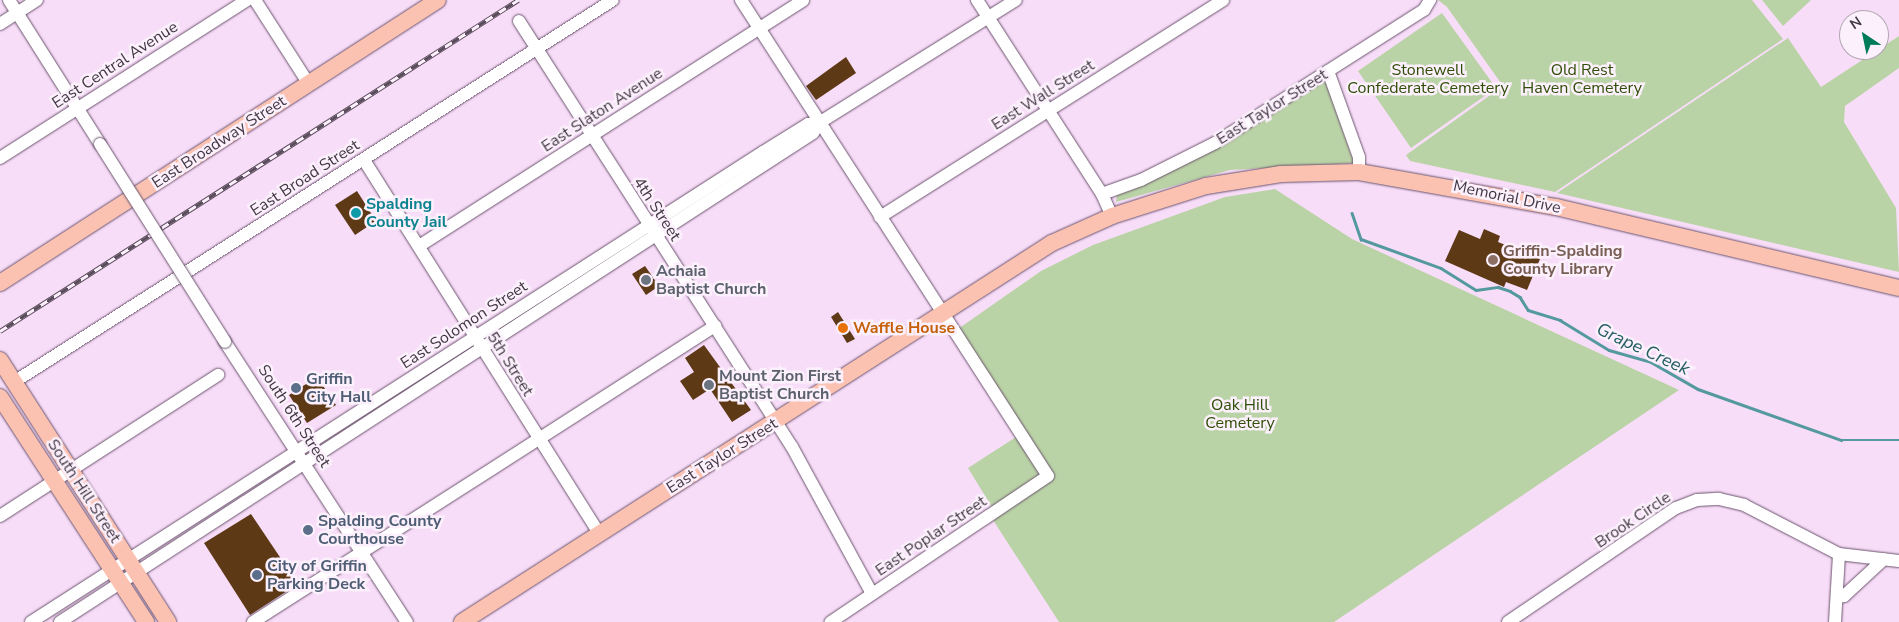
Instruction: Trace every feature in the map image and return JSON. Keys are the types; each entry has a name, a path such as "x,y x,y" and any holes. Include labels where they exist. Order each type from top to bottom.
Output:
{"main road":[{"name":"East Broadway Street","path":"0,283 438,0"},
{"name":"Memorial Drive","path":"1112,216 1179,193 1234,180 1359,172 1556,207 1899,288"},
{"name":"East Taylor Street","path":"462,622 599,533 777,422 1052,243 1112,216"},
{"name":"South Hill Street","path":"0,360 168,622"},
{"path":"0,391 14,382"},
{"path":"0,397 146,622"}],"street":[{"name":"South 6th Street","path":"9,0 225,342 297,450 407,622"},
{"path":"0,24 37,0"},
{"name":"East Central Avenue","path":"0,158 247,0"},
{"path":"255,0 309,84"},
{"name":"East Broad Street","path":"14,382 613,0"},
{"path":"741,0 943,314"},
{"name":"East Slaton Avenue","path":"419,246 803,0"},
{"path":"977,0 1102,194 1112,216"},
{"name":"East Solomon Street","path":"131,565 297,450 808,124 819,123 1016,0"},
{"name":"East Taylor Street","path":"1102,194 1141,180 1215,143 1328,71 1431,1"},
{"name":"East Wall Street","path":"880,217 1048,111 1215,2"},
{"name":"4th Street","path":"519,22 655,237 777,422 872,594"},
{"path":"1328,71 1359,157 1359,172"},
{"name":"East Solomon Street","path":"131,565 305,463 482,350 813,133 819,123"},
{"name":"5th Street","path":"364,160 419,246 474,338 599,533"},
{"name":"East Poplar Street","path":"831,622 1048,476 943,314"},
{"path":"253,622 715,326"},
{"path":"0,516 218,375"},
{"name":"Brook Circle","path":"1508,622 1676,508 1697,500 1719,499 1744,505 1839,554 1899,561"},
{"path":"1835,622 1839,554"},
{"path":"1837,597 1844,596 1884,559"},
{"path":"31,622 131,565"},
{"path":"60,622 74,618 116,575"}],"green space":[{"name":"Old Rest Haven Cemetery","path":"1438,0 1752,0 1783,39 1555,192 1410,161 1406,155 1503,86 1447,7"},
{"path":"1762,0 1811,0 1783,26"},
{"name":"Stonewell Confederate Cemetery","path":"1442,13 1496,88 1411,148 1358,71"},
{"path":"1899,36 1899,68 1845,106 1844,122 1896,208 1899,272 1557,193 1788,38 1821,87 1862,60 1889,60 1889,43"},
{"path":"1325,80 1354,163 1230,170 1116,202 1117,194 1213,151"},
{"name":"Oak Hill Cemetery","path":"1275,189 1352,239 1679,390 1334,622 1059,622 993,520 998,517 968,468 1024,432 958,329 1041,271 1093,245 1225,197"}],"building":[{"path":"846,57 856,73 816,100 806,86"},
{"name":"Spalding County Jail","path":"357,191 376,221 355,235 335,205"},
{"name":"Griffin-Spalding County Library","path":"1484,229 1500,236 1498,242 1540,259 1527,290 1506,282 1504,287 1445,261 1459,230 1480,239"},
{"name":"Achaia Baptist Church","path":"645,266 659,286 646,295 632,274"},
{"name":"Waffle House","path":"838,312 855,339 847,343 831,317"},
{"name":"Mount Zion First Baptist Church","path":"704,345 751,410 732,422 710,389 693,400 680,381 694,372 685,358"},
{"path":"317,377 336,405 307,423 289,395"},
{"name":"City of Griffin Parking Deck","path":"251,514 298,584 250,615 204,543"}],"waterway":[{"name":"Grape Creek","path":"1352,213 1361,239 1441,268 1476,290 1498,287 1510,291 1520,297 1528,310 1560,320 1609,350 1651,362 1698,389 1841,440 1899,440"}],"railway":[{"path":"0,331 518,0"}],"place":[{"name":"Spalding County Jail","path":"356,213"},
{"name":"Griffin-Spalding County Library","path":"1493,260"},
{"name":"Achaia Baptist Church","path":"646,280"},
{"name":"Waffle House","path":"843,328"},
{"name":"Mount Zion First Baptist Church","path":"709,385"},
{"name":"Griffin City Hall","path":"296,388"},
{"name":"Spalding County Courthouse","path":"308,530"},
{"name":"City of Griffin Parking Deck","path":"257,575"}]}
